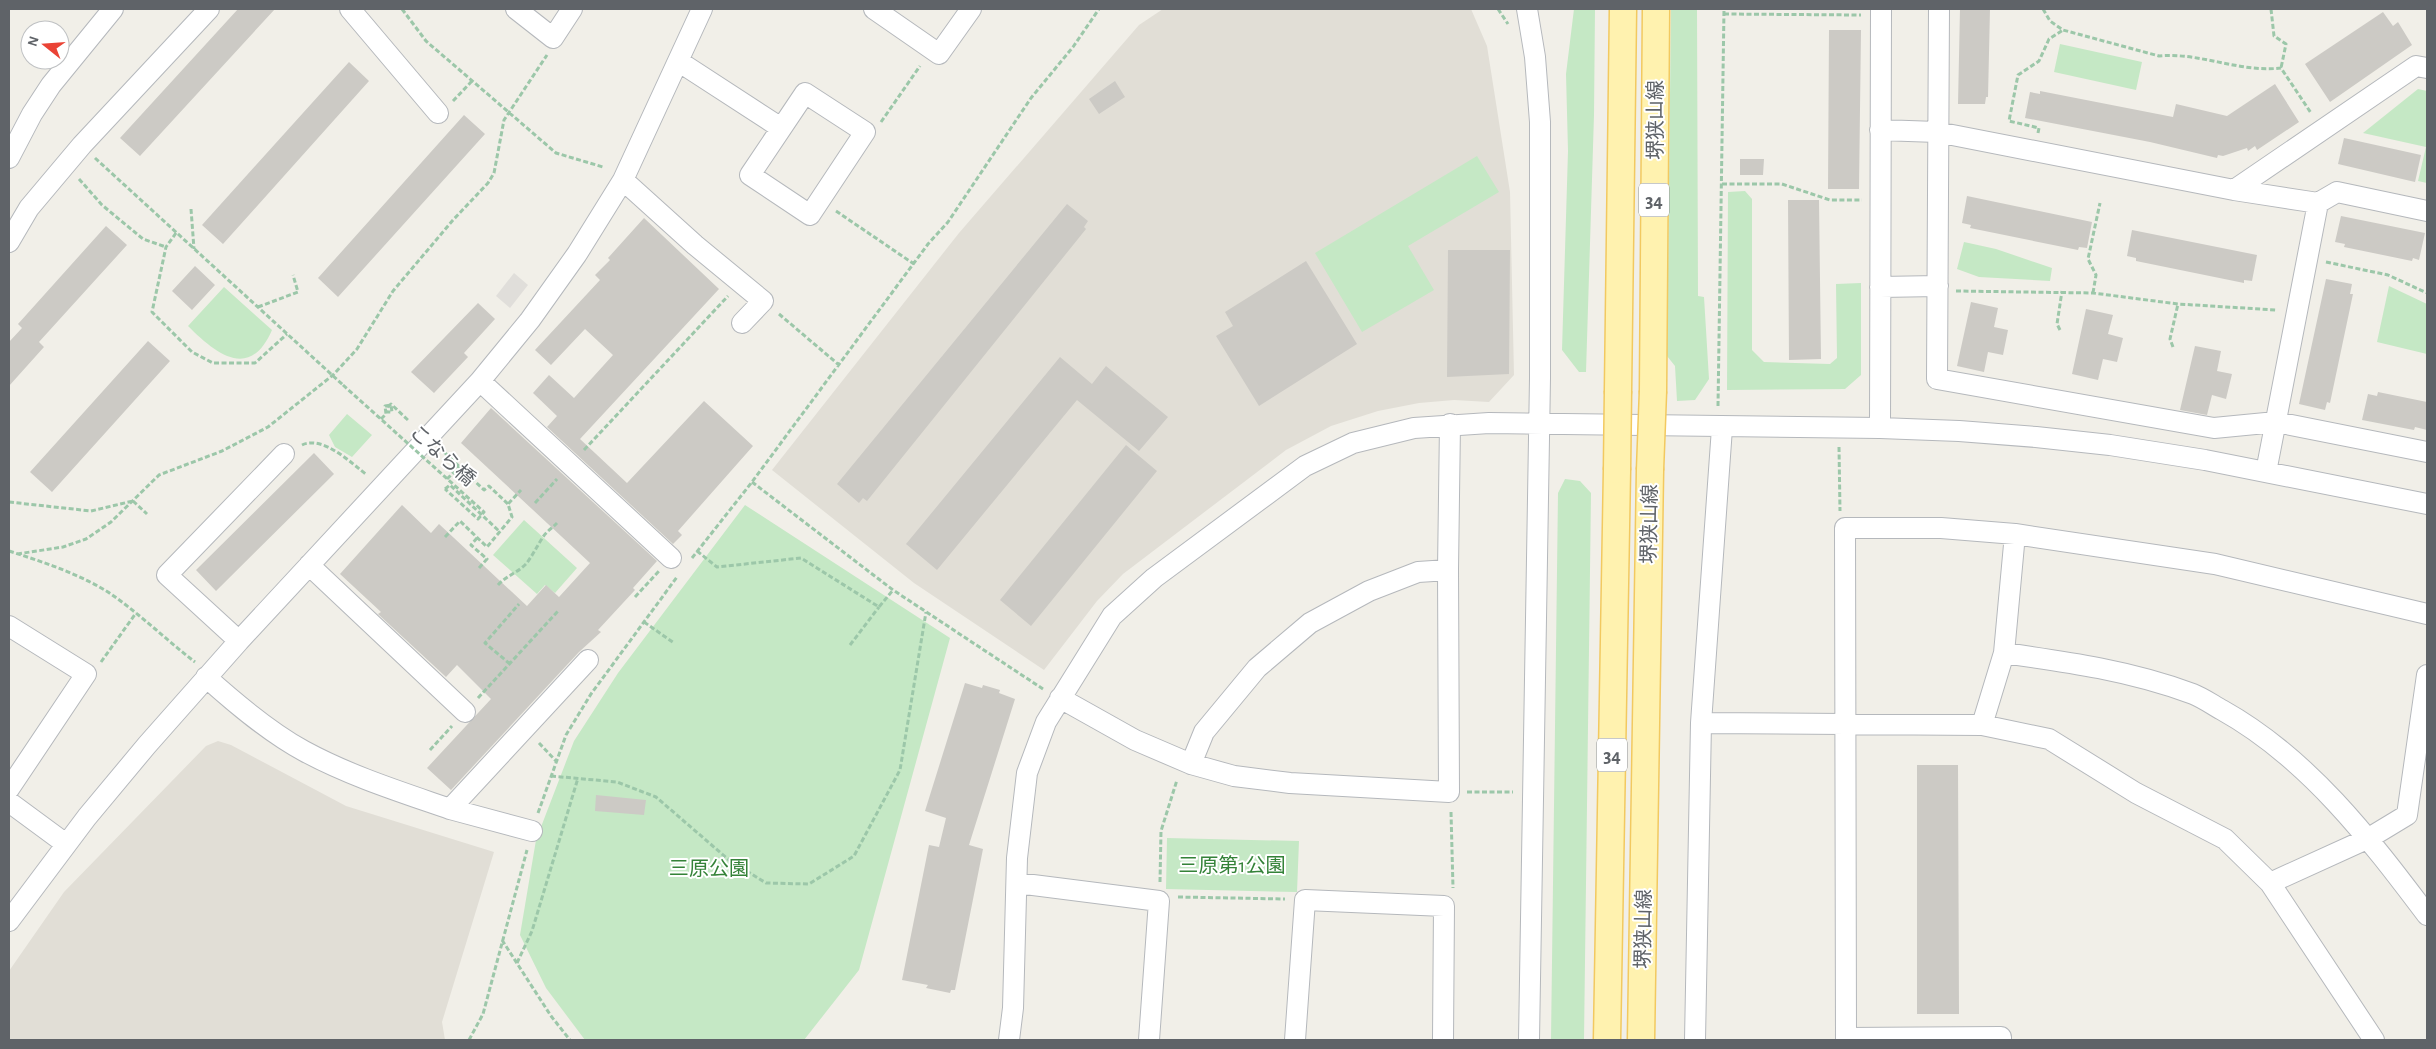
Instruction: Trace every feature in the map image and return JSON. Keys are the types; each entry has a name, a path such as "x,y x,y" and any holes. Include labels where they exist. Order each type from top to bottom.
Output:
{"main road":[{"name":"堺狭山線","path":"1607,1040 1623,9"},
{"name":"堺狭山線","path":"1642,1040 1650,470 1653,391 1656,9"}],"street":[{"path":"9,158 32,114 51,85 113,9"},
{"path":"11,231 82,145 209,9"},
{"path":"350,9 438,113"},
{"path":"516,9 554,38 572,9"},
{"path":"9,921 66,844 147,745 201,670 239,641 480,381 554,289 623,180 702,9"},
{"path":"874,9 939,54 971,9"},
{"path":"1526,9 1535,57 1540,122 1538,424 1529,1040"},
{"path":"1939,9 1937,379 2214,428 2276,422 2427,452"},
{"path":"1880,428 1881,12"},
{"path":"678,61 781,128"},
{"path":"2234,190 2416,66 2427,68"},
{"path":"805,93 865,132 810,215 750,175 781,128 805,93"},
{"path":"1880,130 1938,132 2234,190 2318,203 2337,192 2427,211"},
{"path":"623,180 666,229 763,301 742,323"},
{"path":"2266,472 2318,203"},
{"path":"1880,287 1938,288"},
{"path":"480,381 679,566"},
{"path":"1695,1040 1701,723 1720,418"},
{"path":"1009,1040 1013,1008 1017,883 1027,773 1046,722 1112,616 1154,578 1305,466 1353,443 1414,428 1450,424 1538,424 1720,418 1959,431 2110,445 2205,460 2427,504"},
{"path":"1060,698 1135,740 1186,762 1234,776 1281,782 1449,792 1448,570 1450,424"},
{"path":"239,641 167,575 284,454"},
{"path":"2006,1039 1846,1039 1845,528 1941,528 2015,534 2215,564 2427,614"},
{"path":"1982,725 2004,653 2015,534"},
{"path":"309,565 465,712"},
{"path":"1186,762 1204,732 1257,668 1310,623 1377,588 1418,572 1448,570"},
{"path":"9,626 86,675 9,789"},
{"path":"2004,653 2097,667 2194,694 2249,725 2285,752 2369,838 2427,915"},
{"path":"450,809 588,660"},
{"path":"201,670 265,725 304,751 383,786 450,809 532,831"},
{"path":"2270,883 2369,838 2407,815 2427,675"},
{"path":"1701,723 1982,725 2049,739 2136,793 2225,839 2270,883 2374,1040"},
{"path":"9,802 66,844"},
{"path":"1017,883 1159,901 1149,1040"},
{"path":"1295,1040 1305,900 1444,906 1443,1040"}],"path":[{"path":"402,9 426,41 556,153 603,167"},
{"path":"470,1040 483,1014 532,831 556,761 566,735 591,694 644,622 679,566 698,551 752,482 928,244 948,222 1031,98 1073,47 1099,9"},
{"path":"1498,9 1511,29"},
{"path":"1720,418 1724,9"},
{"path":"2044,9 2050,21 2063,30 2159,56 2175,55 2265,70 2280,68"},
{"path":"2271,9 2274,36 2286,44 2280,68 2322,130"},
{"path":"1724,14 1881,12"},
{"path":"2035,151 2038,128 2008,121 2018,75 2039,61 2049,39 2063,30"},
{"path":"17,554 63,547 86,540 112,522 159,475 222,450 268,427 333,375 357,349 393,291 453,220 488,183 494,173 504,120 551,50 554,38"},
{"path":"879,124 932,49"},
{"path":"438,113 446,108 472,81"},
{"name":"こなら橋","path":"82,145 176,233 484,512 478,519 446,489 450,485 500,532"},
{"path":"66,164 102,205 143,239 166,247"},
{"path":"1722,184 1782,184 1830,200 1880,200"},
{"path":"820,200 914,264"},
{"path":"2093,293 2096,275 2088,259 2100,203"},
{"path":"191,209 194,249"},
{"path":"176,233 166,247 152,312 192,352 213,363 255,363 287,334"},
{"path":"2307,258 2388,276 2427,293"},
{"path":"258,307 298,292 294,275"},
{"path":"535,503 741,283"},
{"path":"1938,288 2093,293 2178,304 2267,309 2297,313"},
{"path":"2060,330 2057,324 2062,291"},
{"path":"763,301 839,365"},
{"path":"2173,347 2170,339 2178,304"},
{"path":"381,419 386,414 385,406 391,405 392,412 387,412 388,407 391,404 409,421"},
{"path":"284,454 289,453 304,443 313,442 340,454 367,474"},
{"path":"1839,446 1840,517 1845,528"},
{"path":"444,452 484,490 489,486 508,504 512,517 487,547 460,521 446,537"},
{"path":"447,479 453,473 461,473 462,467 454,466 455,471 458,472 461,468"},
{"path":"752,482 893,590 1039,687 1060,698"},
{"path":"508,504 521,490"},
{"path":"9,502 91,511 134,501"},
{"path":"134,501 146,514"},
{"path":"498,585 504,578 515,574 525,564 537,550 543,537 557,523"},
{"path":"477,538 471,545 487,559 479,568"},
{"path":"9,551 72,572 107,592 136,613 201,670"},
{"path":"698,551 717,567 801,558 879,607"},
{"path":"850,645 893,590"},
{"path":"510,664 485,643 519,604"},
{"path":"430,750 559,610"},
{"path":"551,776 617,782 656,797 728,860 766,883 809,884 854,856 900,770 926,612"},
{"path":"86,675 97,668 136,613"},
{"path":"644,622 674,644"},
{"path":"541,745 556,761"},
{"path":"1186,762 1161,831 1159,901 1174,897 1305,900"},
{"path":"517,963 532,931 578,778"},
{"path":"1444,906 1453,894 1449,792 1515,792"},
{"path":"502,940 551,1016 570,1040"}],"shaded area":[{"path":"1163,9 1471,9 1487,46 1510,192 1514,375 1489,402 1454,400 1419,403 1378,411 1331,426 1286,450 1123,574 1097,601 1044,670 914,583 772,470 959,233 1139,25"},
{"path":"514,273 528,285 510,308 496,296"},
{"path":"218,741 231,745 346,806 494,852 442,1022 445,1040 9,1040 9,971 64,892 206,746"}],"green space":[{"path":"1574,9 1595,9 1594,115 1586,372 1579,372 1562,350 1568,151 1566,74"},
{"path":"1671,9 1697,9 1698,296 1704,297 1709,379 1695,400 1677,401 1675,366 1667,356"},
{"path":"2060,44 2142,62 2136,90 2054,72"},
{"path":"2418,89 2427,91 2427,183 2418,181 2426,147 2363,133"},
{"path":"1477,156 1499,192 1408,246 1434,290 1362,332 1315,253"},
{"path":"1745,191 1752,199 1752,350 1764,362 1830,364 1837,358 1836,284 1861,283 1861,375 1845,389 1727,390 1728,192"},
{"path":"1964,242 1996,249 2052,268 2050,281 1979,277 1957,269"},
{"path":"2389,286 2427,304 2427,354 2377,342"},
{"path":"224,287 272,330 263,346 254,355 243,359 232,358 221,353 210,346 188,326"},
{"path":"347,414 372,435 352,457 335,447 329,435"},
{"path":"1565,479 1580,481 1591,493 1584,1040 1551,1040 1558,493"},
{"name":"三原公園","path":"745,505 950,638 859,970 804,1040 585,1040 546,988 520,935 536,840 574,741 618,673"},
{"path":"524,520 577,568 555,593 545,585 537,594 493,555"},
{"name":"三原第1公園","path":"1167,838 1299,841 1297,892 1166,889"}],"building":[{"path":"238,9 275,9 140,156 120,138"},
{"path":"1960,9 1990,9 1988,97 1986,97 1985,104 1958,104"},
{"path":"2383,12 2393,26 2398,22 2412,45 2330,102 2305,64"},
{"path":"1829,30 1861,30 1859,189 1828,189"},
{"path":"349,62 369,81 223,244 202,225"},
{"path":"1115,81 1125,97 1099,114 1089,99"},
{"path":"2275,84 2299,122 2257,150 2255,146 2248,151 2247,148 2223,156 2218,155 2217,158 2150,142 2025,118 2030,92 2040,94 2040,91 2173,117 2176,104 2227,116"},
{"path":"464,115 485,134 338,297 318,278"},
{"path":"2344,138 2421,155 2415,182 2338,164"},
{"path":"1740,159 1764,159 1763,175 1740,175"},
{"path":"1967,196 2092,222 2087,248 2079,247 2078,250 1970,228 1971,225 1962,223"},
{"path":"1788,200 1819,200 1821,359 1789,360"},
{"path":"1067,204 1088,221 1084,227 1086,229 867,501 863,498 859,503 837,484"},
{"path":"2341,216 2425,233 2419,260 2413,258 2412,261 2344,247 2345,244 2335,242"},
{"path":"644,218 719,289 580,439 627,483 704,401 753,446 678,531 682,535 673,544 547,427 557,416 533,393 549,375 574,398 613,355 585,329 551,365 535,350 600,280 595,275 610,260 608,258"},
{"path":"106,226 127,245 39,342 44,347 9,386 9,342 22,328 18,324"},
{"path":"2132,230 2257,255 2252,281 2244,280 2244,283 2136,261 2136,258 2127,256"},
{"path":"1448,250 1510,250 1509,374 1447,377"},
{"path":"1306,261 1357,344 1259,406 1216,336 1233,326 1225,312"},
{"path":"195,266 215,285 192,310 172,291"},
{"path":"2326,279 2352,284 2350,294 2353,294 2330,403 2327,402 2325,410 2299,404"},
{"path":"1971,302 1998,308 1994,327 2008,330 2003,355 1988,352 1984,372 1957,366"},
{"path":"478,303 495,319 464,353 468,357 434,393 411,372"},
{"path":"2086,309 2113,315 2108,334 2123,338 2117,362 2103,359 2098,380 2072,374"},
{"path":"148,341 170,361 52,492 30,472"},
{"path":"2195,346 2221,351 2217,371 2232,374 2226,399 2212,395 2207,415 2180,410"},
{"path":"1060,357 1092,384 1106,366 1168,417 1139,451 1077,400 937,570 906,544"},
{"path":"2378,392 2427,402 2427,430 2415,427 2414,430 2362,420 2368,394 2377,396"},
{"path":"491,408 657,561 633,588 635,590 598,630 601,632 579,652 451,790 427,768 491,699 457,665 446,677 378,614 381,612 340,574 402,505 431,533 439,524 527,606 546,585 559,597 590,563 461,443"},
{"path":"1126,445 1157,471 1031,626 1000,600"},
{"path":"314,453 334,474 216,591 196,570"},
{"path":"965,683 982,688 983,685 1000,690 999,693 1015,699 969,845 983,849 955,990 951,990 950,993 926,988 928,985 902,980 929,845 939,847 946,818 925,811"},
{"path":"1917,765 1958,765 1959,1014 1917,1014"},
{"path":"596,795 646,800 644,815 595,811"}]}
